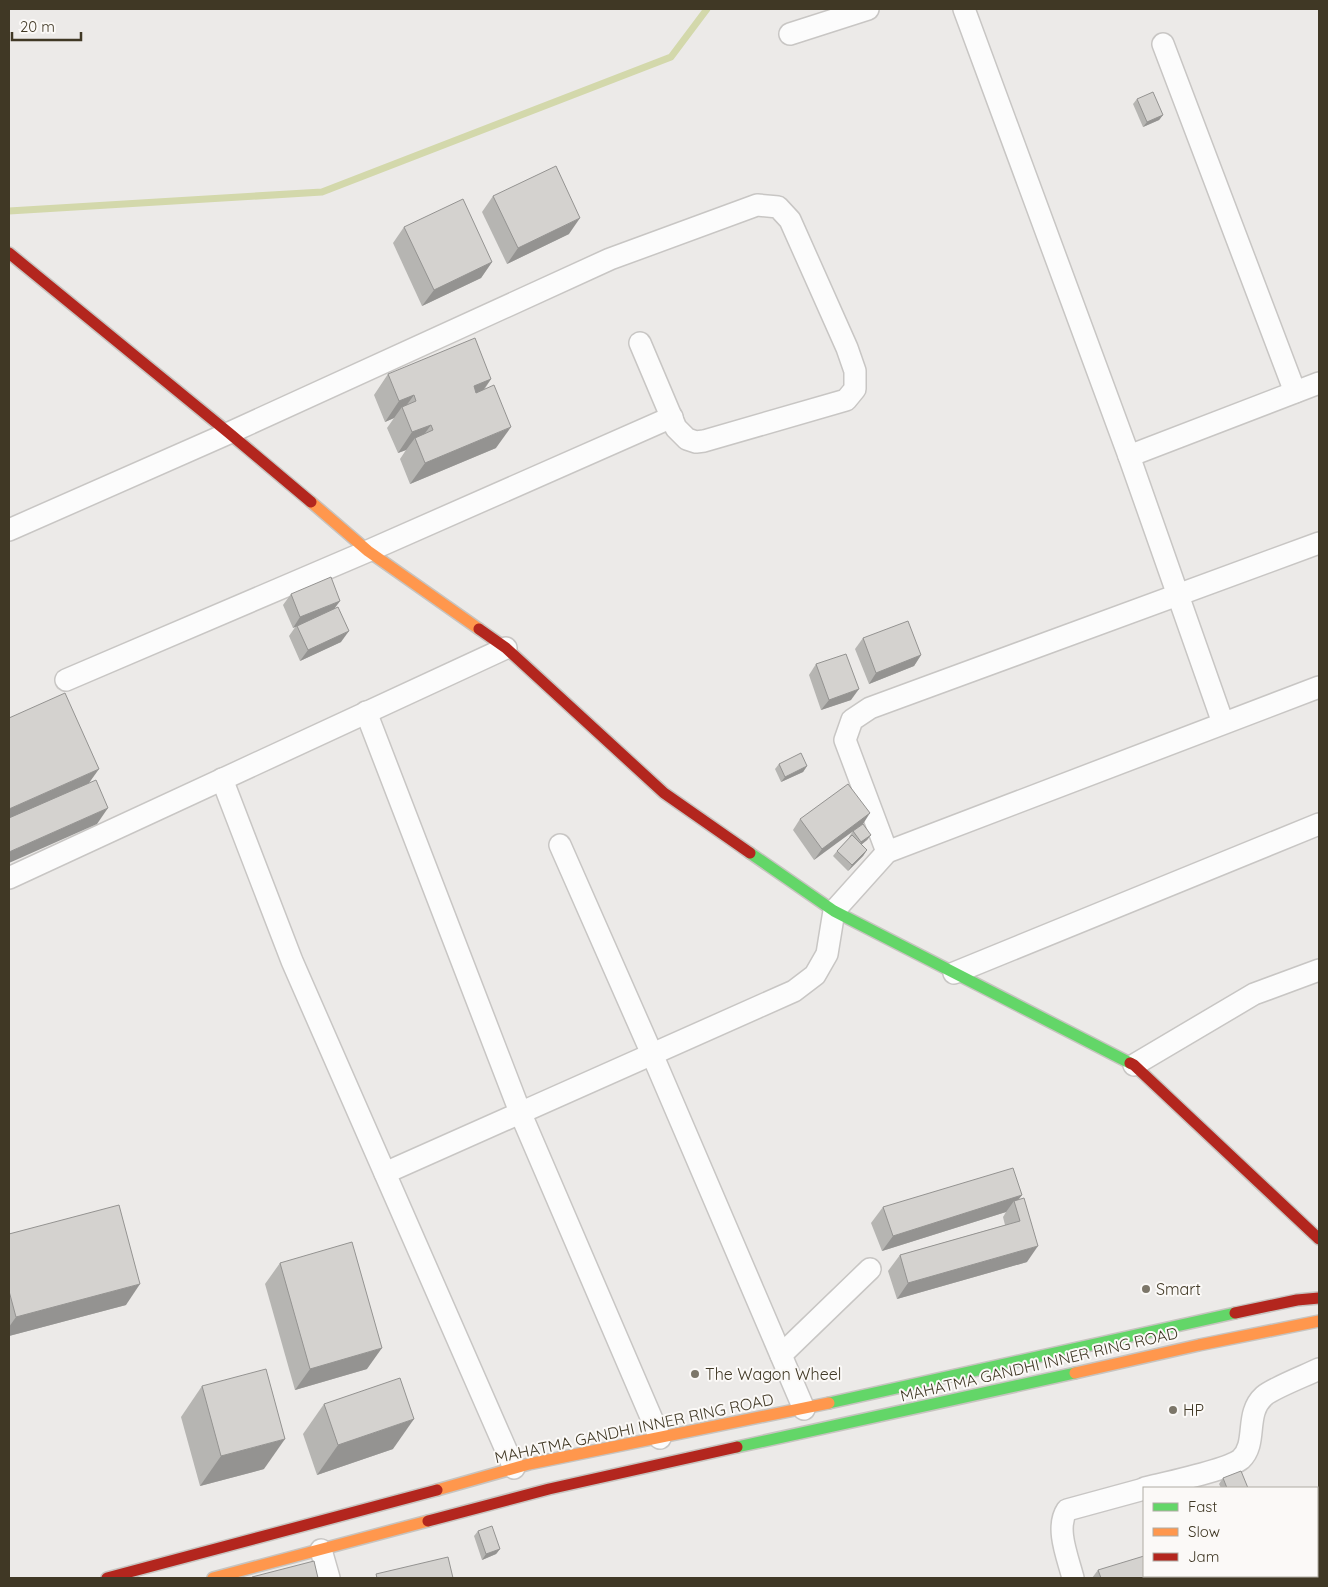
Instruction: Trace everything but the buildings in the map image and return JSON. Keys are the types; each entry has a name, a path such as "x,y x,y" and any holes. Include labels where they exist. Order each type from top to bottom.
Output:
{"main road":[{"path":"9,253 229,433 368,551 506,648 664,793 834,911 1134,1065 1319,1239"},
{"name":"MAHATMA GANDHI INNER RING ROAD","path":"107,1578 387,1504 514,1468 804,1409 1174,1325 1297,1300 1319,1298"},
{"name":"MAHATMA GANDHI INNER RING ROAD","path":"213,1578 549,1489 1208,1343 1319,1321"}],"street":[{"path":"790,34 868,9"},
{"path":"964,9 1129,456 1223,723"},
{"path":"1163,44 1295,392"},
{"path":"9,530 229,433 610,259 757,205 778,208 790,220 847,348 855,371 855,388 846,400 696,442 687,439 676,428 640,343"},
{"path":"1129,456 1319,383"},
{"path":"66,680 368,551 672,417"},
{"path":"887,852 845,740 852,720 870,708 1319,543"},
{"path":"9,878 506,648"},
{"path":"385,1172 794,991 815,975 827,954 834,911 887,852 1319,687"},
{"path":"366,712 520,1112 660,1438"},
{"path":"222,779 292,961 514,1468"},
{"path":"954,973 1319,824"},
{"path":"560,845 804,1409"},
{"path":"1134,1065 1254,994 1319,970"},
{"path":"781,1355 870,1269"},
{"path":"1149,1487 1225,1467 1241,1459 1249,1446 1252,1413 1257,1403 1265,1394 1319,1369"},
{"path":"1073,1578 1061,1528 1063,1517 1067,1510 1143,1489"},
{"path":"320,1550 328,1578"}],"waterway":[{"path":"9,211 322,192 671,57 707,9"}],"traffic: fast":[{"path":"750,853 834,911 1130,1063"},
{"path":"829,1403 1235,1313"},
{"path":"737,1447 1075,1373"}],"traffic: slow":[{"path":"311,502 368,551 479,629"},
{"path":"1075,1373 1199,1345 1319,1321"},
{"path":"437,1490 529,1464 829,1403"},
{"path":"213,1578 428,1521"}],"traffic: jam":[{"path":"9,253 311,502"},
{"path":"479,629 506,648 664,793 750,853"},
{"path":"1130,1063 1319,1239"},
{"path":"1235,1313 1297,1300 1319,1298"},
{"path":"428,1521 549,1489 737,1447"},
{"path":"107,1578 437,1490"}],"place":[{"name":"Smart","path":"1146,1289"},
{"name":"The Wagon Wheel","path":"695,1374"},
{"name":"HP","path":"1173,1410"}]}
